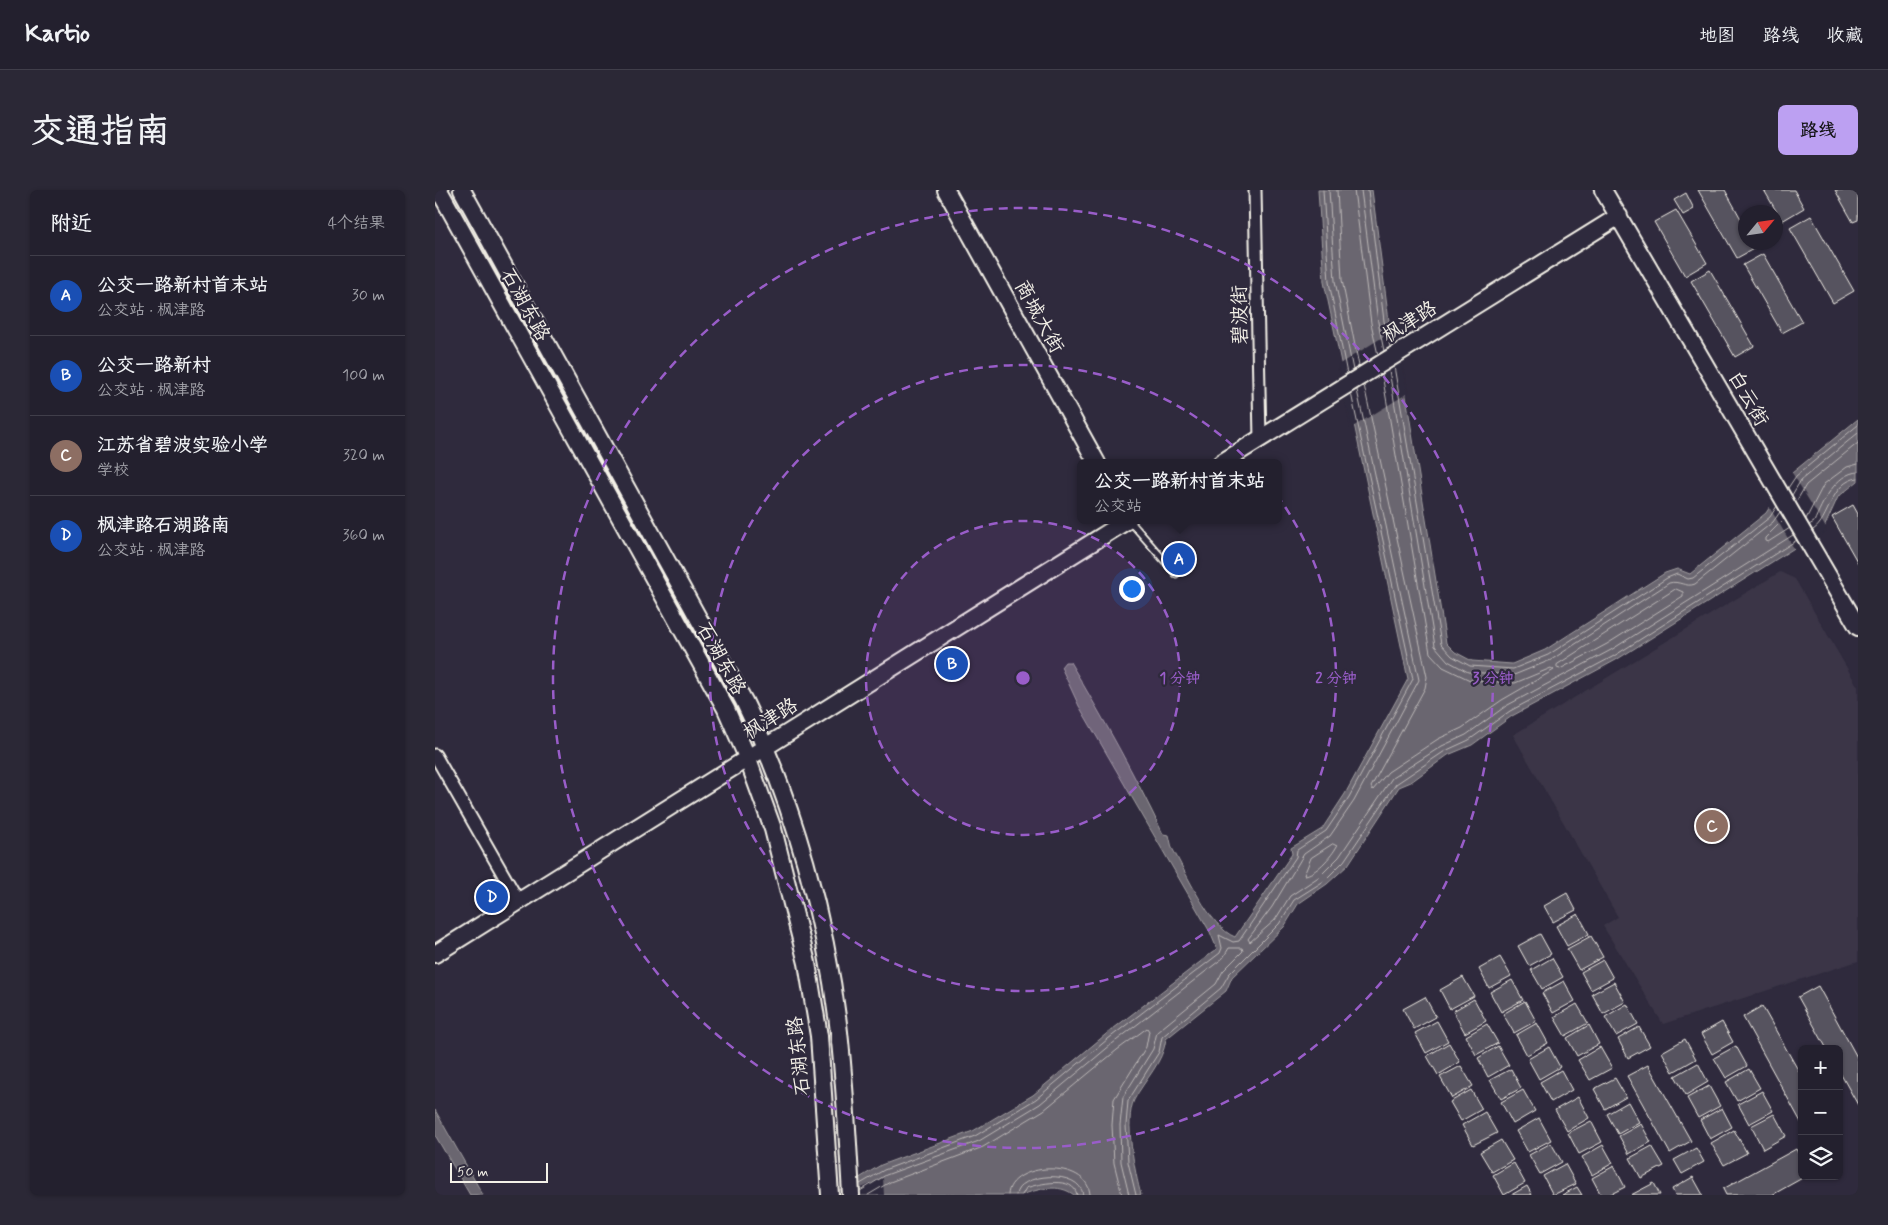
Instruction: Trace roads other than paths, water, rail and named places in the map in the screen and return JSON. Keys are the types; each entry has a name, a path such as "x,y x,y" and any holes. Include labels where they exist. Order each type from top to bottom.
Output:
{"main road":[{"name":"石湖东路","path":"439,190 726,709 747,757 778,846 809,970 821,1060 830,1195"},
{"name":"石湖东路","path":"462,190 744,701 765,746 803,858 827,956 842,1058 851,1195"},
{"name":"商城大街","path":"946,190 1095,459"},
{"name":"白云街","path":"1603,190 1858,627"},
{"name":"枫津路","path":"1228,459 1619,216"},
{"name":"枫津路","path":"435,954 1122,524"}],"street":[{"name":"碧波街","path":"1255,190 1260,439"},
{"path":"435,755 519,902"}],"lane":[{"path":"1132,524 1176,574"}],"water":[{"path":"1318,190 1372,190 1389,321 1406,396 1446,643 1455,652 1472,661 1512,664 1545,650 1665,573 1677,569 1690,574 1766,513 1792,473 1858,419 1858,481 1838,497 1823,530 1616,660 1512,716 1472,745 1448,755 1411,782 1399,787 1348,865 1327,884 1298,904 1284,927 1232,977 1226,991 1166,1039 1161,1056 1138,1092 1131,1109 1131,1147 1141,1195 1074,1195 1062,1189 1049,1188 1021,1195 831,1195 881,1165 973,1131 1033,1095 1105,1035 1217,949 1210,932 1079,706 1061,667 1065,662 1070,662 1095,704 1163,834 1169,835 1172,848 1207,911 1225,931 1235,937 1292,854 1291,848 1322,829 1345,794 1408,679 1324,282"},
{"path":"435,1110 483,1195 470,1195 435,1135"}],"place":[{"name":"公交一路新村首末站","path":"1179,559"},
{"name":"公交一路新村","path":"952,664"},
{"name":"江苏省碧波实验小学","path":"1712,826"},
{"name":"枫津路石湖路南","path":"492,897"}]}
